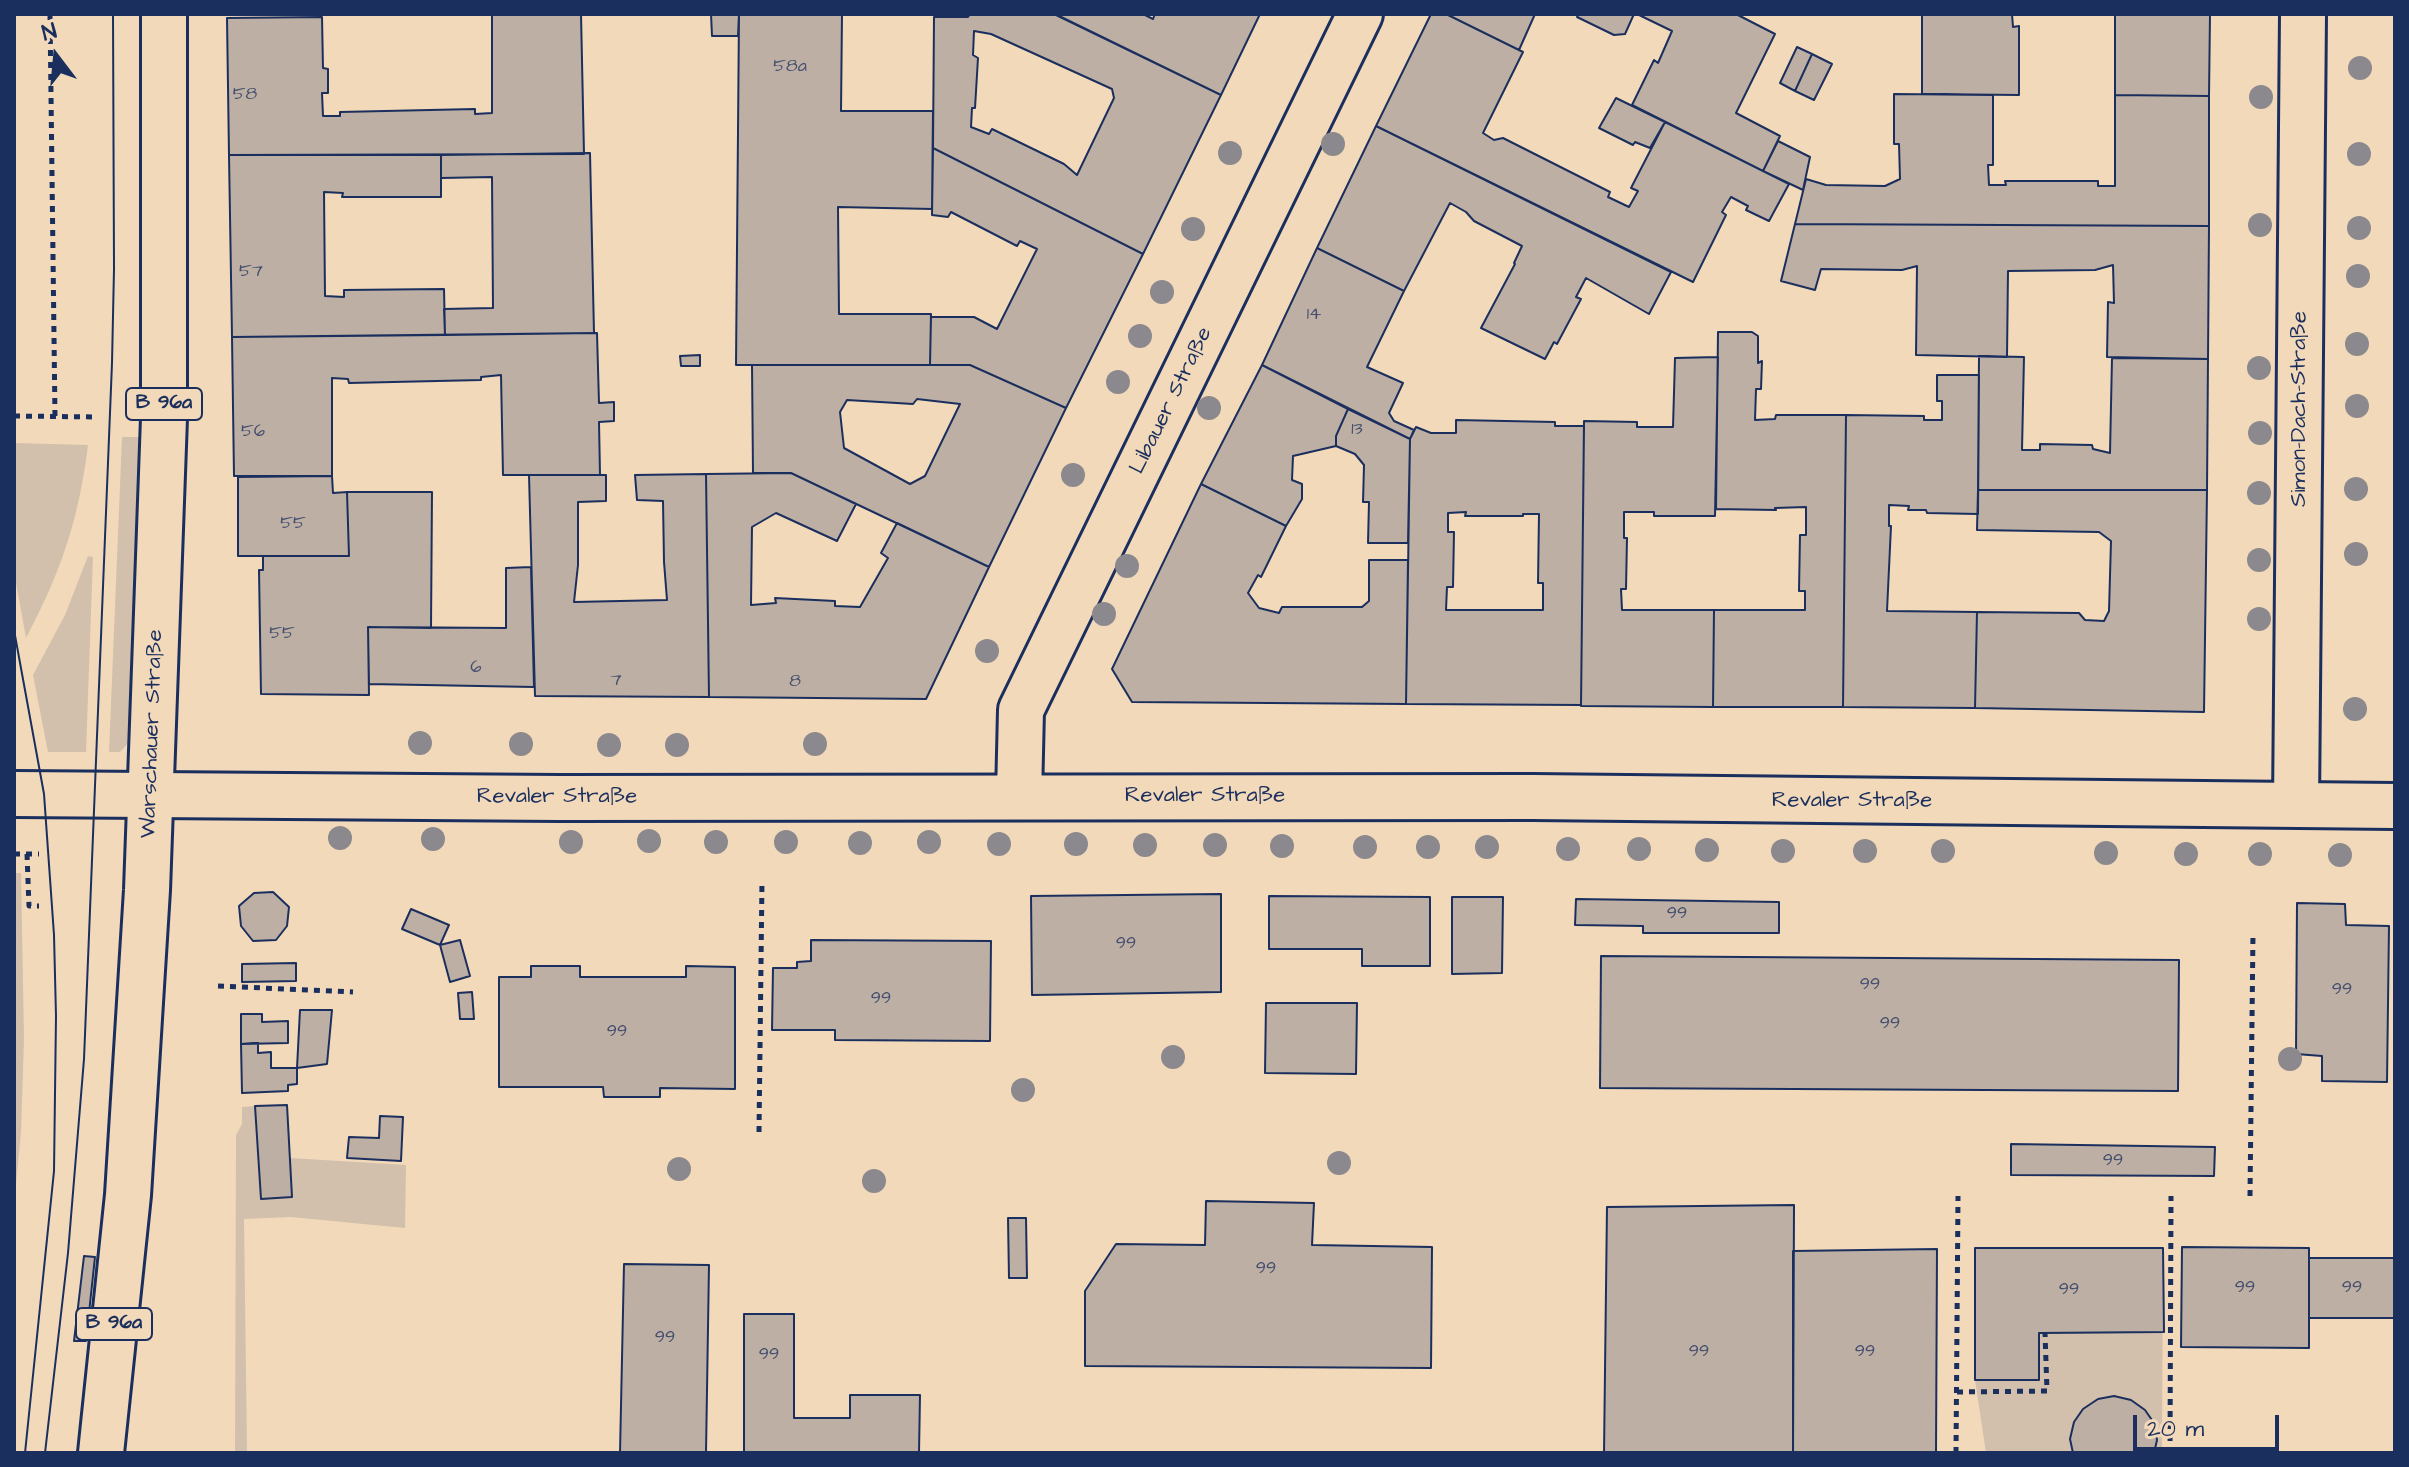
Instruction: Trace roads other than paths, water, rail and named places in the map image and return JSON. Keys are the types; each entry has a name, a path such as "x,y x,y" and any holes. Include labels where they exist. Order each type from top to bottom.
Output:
{"street":[{"name":"Warschauer Straße","path":"101,1453 128,1195 147,890 164,418 164,14"},
{"name":"Libauer Straße","path":"1019,796 1021,710 1360,14"},
{"name":"Simon-Dach-Straße","path":"2296,805 2303,14"},
{"name":"Revaler Straße","path":"14,794 546,798 1505,797 2395,806"}],"tram line":[{"path":"45,1453 68,1253 84,1059 112,363 113,14"},
{"path":"14,630 44,794 56,1016 54,1171 25,1453"}]}
